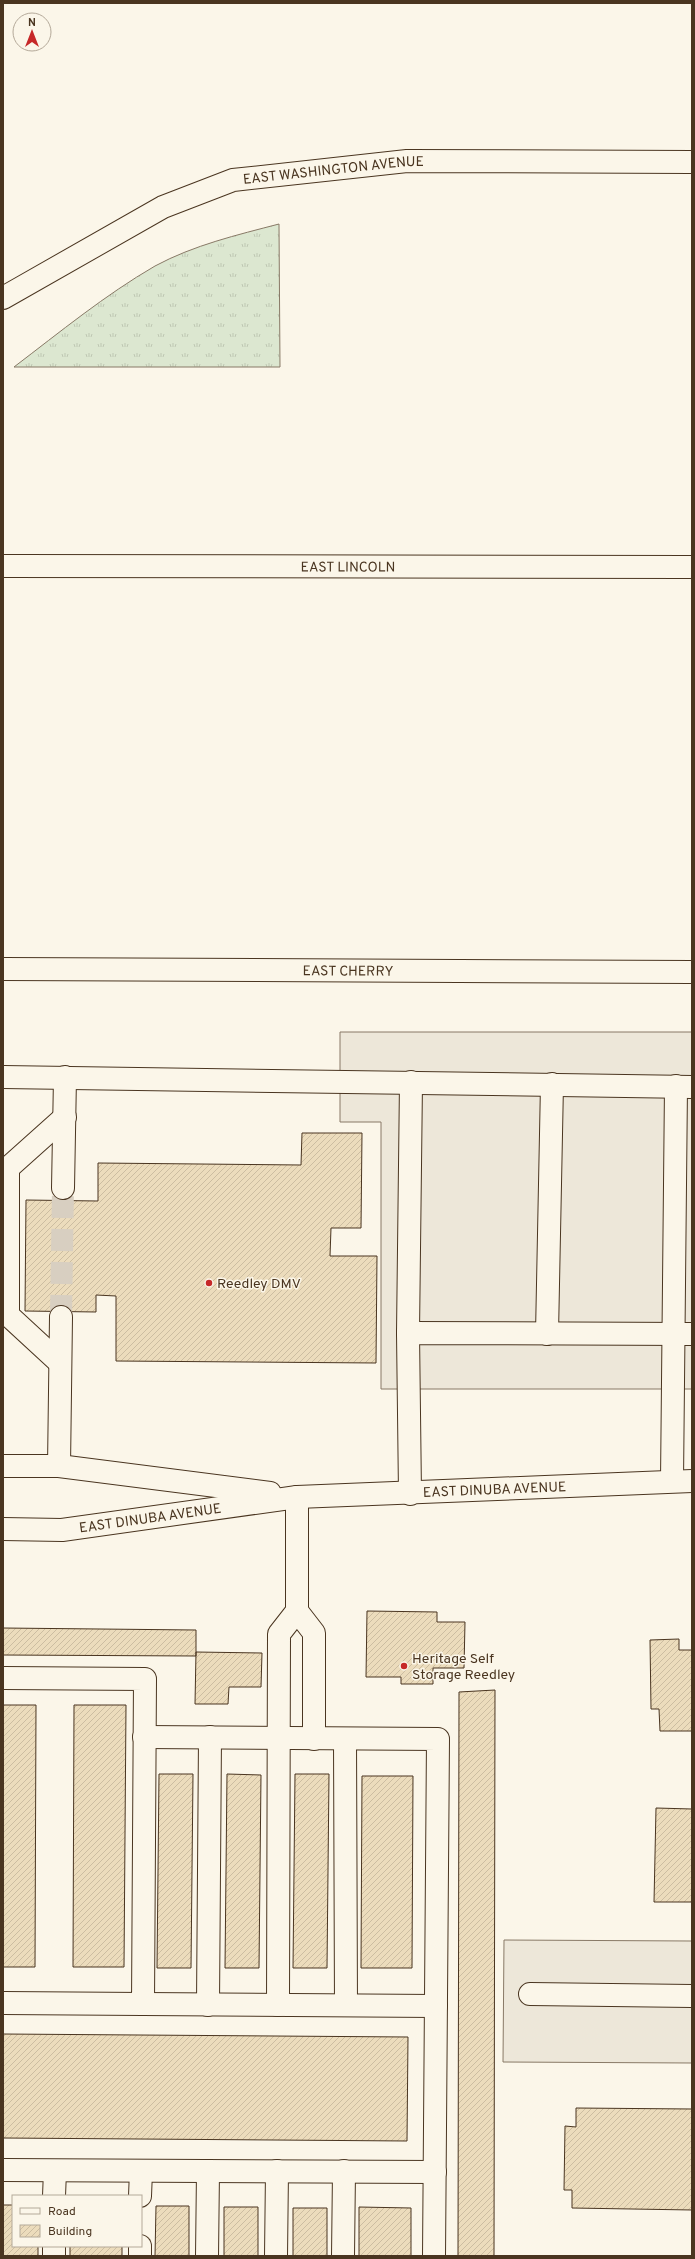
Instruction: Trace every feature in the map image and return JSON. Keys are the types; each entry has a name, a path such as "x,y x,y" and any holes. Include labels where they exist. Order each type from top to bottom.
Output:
{"street":[{"name":"EAST WASHINGTON AVENUE","path":"3,298 163,207 233,180 407,161 692,162"},
{"name":"EAST LINCOLN","path":"3,566 692,566"},
{"name":"EAST CHERRY","path":"3,969 692,972"},
{"path":"3,1077 684,1086 682,1481"},
{"path":"63,1188 65,1077"},
{"path":"410,1494 408,1333 411,1082"},
{"path":"547,1334 552,1084"},
{"path":"60,1363 8,1315 8,1168 64,1117"},
{"path":"59,1466 61,1317"},
{"path":"408,1333 682,1334"},
{"name":"EAST DINUBA AVENUE","path":"3,1466 59,1466 297,1497"},
{"name":"EAST DINUBA AVENUE","path":"3,1529 62,1530 297,1497 410,1494 682,1481"},
{"path":"297,1497 297,1612 314,1633 314,1739"},
{"path":"278,2005 278,1634 297,1612"},
{"path":"3,1678 145,1679 143,2004"},
{"path":"144,1737 438,1739 434,2256"},
{"path":"208,2005 210,1737"},
{"path":"345,1739 346,2005"},
{"path":"530,1994 692,1996"},
{"path":"3,2003 436,2006"},
{"path":"3,2170 435,2172"},
{"path":"54,2195 55,2171"},
{"path":"140,2195 141,2171"},
{"path":"207,2256 208,2171"},
{"path":"276,2171 276,2256"},
{"path":"343,2256 344,2171"}],"green space":[{"path":"279,224 280,367 14,367 101,301 155,266 200,246"}],"shaded area":[{"path":"340,1032 692,1032 692,1389 381,1389 381,1122 340,1122"},
{"path":"504,1940 692,1941 692,2063 503,2062"}],"building":[{"path":"302,1133 362,1133 361,1228 331,1228 330,1256 377,1256 376,1363 116,1361 116,1296 96,1295 96,1312 25,1311 26,1200 98,1201 98,1163 301,1165"},
{"path":"367,1611 437,1612 437,1622 465,1622 464,1668 433,1668 433,1684 401,1684 401,1677 366,1677"},
{"path":"3,1628 196,1630 196,1656 3,1655"},
{"path":"679,1639 679,1650 692,1650 692,1731 660,1731 659,1709 651,1709 650,1640"},
{"path":"196,1652 262,1653 261,1687 229,1687 228,1704 195,1704"},
{"path":"495,1690 494,2256 458,2256 459,1692"},
{"path":"3,1705 36,1705 35,1967 3,1967"},
{"path":"74,1705 126,1705 124,1967 73,1967"},
{"path":"159,1774 193,1774 191,1968 157,1968"},
{"path":"227,1774 261,1775 259,1968 225,1968"},
{"path":"295,1774 329,1774 327,1968 293,1968"},
{"path":"362,1776 413,1776 412,1968 361,1968"},
{"path":"656,1808 692,1809 692,1902 654,1902"},
{"path":"3,2034 408,2037 407,2141 3,2138"},
{"path":"576,2108 692,2109 692,2210 572,2208 572,2190 564,2190 565,2126 576,2127"},
{"path":"3,2205 12,2205 12,2247 38,2247 38,2256 3,2256"},
{"path":"156,2206 189,2206 189,2256 155,2256"},
{"path":"224,2207 258,2207 258,2256 224,2256"},
{"path":"359,2207 411,2208 411,2256 359,2256"},
{"path":"293,2208 327,2208 327,2256 293,2256"},
{"path":"70,2247 122,2247 122,2256 70,2256"}],"tunnel":[{"path":"61,1317 63,1188"}],"place":[{"name":"Reedley DMV","path":"209,1283"},
{"name":"Heritage Self Storage Reedley","path":"404,1666"}]}
